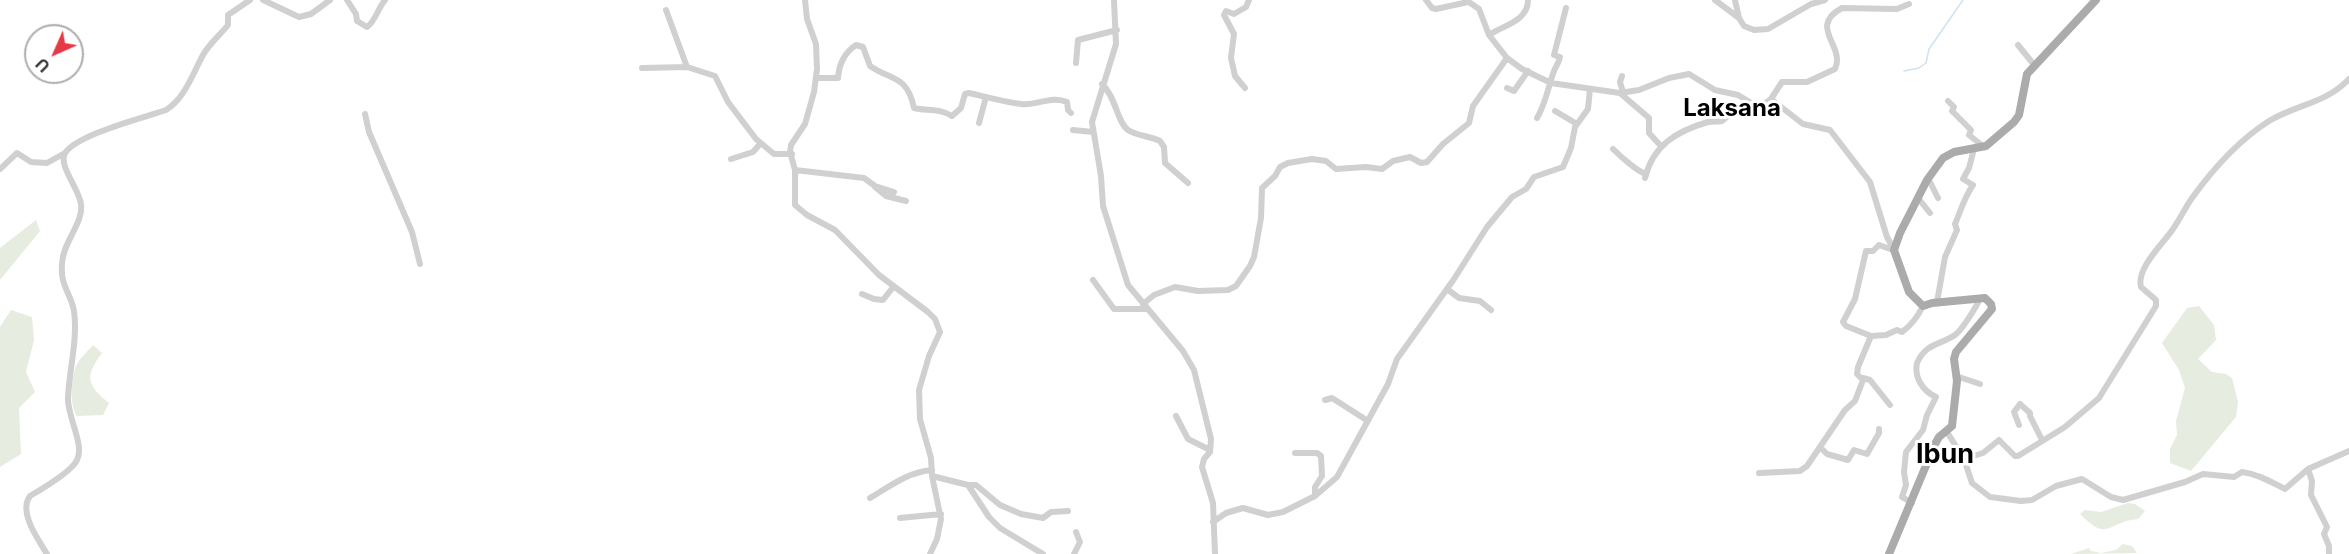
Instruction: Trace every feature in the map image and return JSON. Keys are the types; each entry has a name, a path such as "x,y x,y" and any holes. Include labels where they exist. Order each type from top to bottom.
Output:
{"main road":[{"path":"1889,554 1935,444 1939,436 1952,426 1956,352 1991,311 1989,301 1980,298 1937,302 1923,306 1909,292 1894,250 1900,233 1937,164 1950,154 1984,147 2007,129 2019,115 2025,78 2096,0"}],"street":[{"path":"0,169 17,153 31,162 47,163 104,130 172,106 192,81 204,53 228,26 228,15 250,0"},
{"path":"263,0 299,18 311,14 330,0"},
{"path":"347,0 356,14 357,21 367,27 385,0"},
{"path":"805,0 807,19 816,44 816,78 805,124 791,145 795,170 794,199 798,208 835,230 894,286 928,312 939,326 939,335 929,356 919,390 920,419 931,458 941,514 937,539 930,554"},
{"path":"1114,0 1117,30 1114,51 1092,122 1101,176 1103,206 1125,280 1183,351 1192,366 1211,439 1210,450 1202,467 1213,503 1215,554"},
{"path":"1245,88 1235,76 1232,58 1234,34 1224,15 1226,11 1234,14 1245,8 1249,0"},
{"path":"1426,0 1436,9 1467,1 1479,9 1489,35 1507,58 1551,83 1622,93 1650,87 1687,73 1715,90 1738,95 1756,105 1766,104 1782,82 1807,82 1835,69 1837,62 1827,31 1828,20 1842,8 1898,9 1909,4"},
{"path":"1489,35 1525,14 1528,0"},
{"path":"1716,0 1747,27 1763,30 1811,4 1825,0"},
{"path":"1735,0 1739,18"},
{"path":"1862,0 1867,7"},
{"path":"1537,118 1560,58 1554,55 1566,8"},
{"path":"666,10 687,67"},
{"path":"1076,63 1078,40 1117,30"},
{"path":"816,78 838,78 838,69 847,52 856,45 863,47 870,66 897,78 916,109 935,110 952,116 957,114 961,108 965,94 1022,104 1046,99 1064,100 1068,103 1068,110 1071,113"},
{"path":"2018,45 2036,66"},
{"path":"1143,304 1154,295 1175,287 1198,291 1228,290 1236,286 1254,257 1262,218 1262,188 1282,166 1310,159 1326,161 1336,169 1366,166 1382,169 1393,161 1410,158 1425,163 1446,141 1470,123 1473,106 1507,58"},
{"path":"642,68 687,67 715,76 728,102 760,144 774,154 792,154"},
{"path":"1507,88 1514,91 1528,71"},
{"path":"1622,76 1620,82 1622,93 1649,118 1649,133 1660,145"},
{"path":"1964,459 1983,453 1999,440 2017,456 2065,427 2092,405 2110,383 2157,306 2156,300 2141,286 2140,273 2175,227 2193,197 2236,146 2270,120 2289,110 2310,105 2329,96 2349,79"},
{"path":"1102,84 1109,92 1124,126 1132,132 1160,141 1164,147 1165,163 1188,183"},
{"path":"1213,522 1226,513 1243,508 1271,516 1315,496 1331,483 1342,470 1388,384 1391,371 1400,353 1447,289 1487,227 1512,197 1526,189 1534,177 1563,167 1577,124 1588,108 1590,89"},
{"path":"979,123 986,97"},
{"path":"1771,99 1803,124 1824,128 1834,133 1872,187 1887,237 1894,250"},
{"path":"1613,149 1646,176 1647,166 1660,145 1684,131 1711,121 1722,121 1747,100"},
{"path":"1948,101 1954,107 1952,111 1971,130 1970,135 1984,147"},
{"path":"1555,111 1577,124"},
{"path":"365,114 369,132 412,232 420,264"},
{"path":"1072,130 1093,132"},
{"path":"731,159 753,152 760,144"},
{"path":"1937,302 1945,257 1958,229 1955,224 1964,198 1973,185 1963,179 1969,170 1974,149"},
{"path":"47,554 28,516 26,502 30,496 76,462 79,452 67,408 74,312 63,285 61,273 66,246 82,212 75,184 63,163 66,152"},
{"path":"795,170 864,178 886,196 906,201"},
{"path":"1928,178 1938,198"},
{"path":"875,186 894,192"},
{"path":"1918,198 1930,213"},
{"path":"1894,250 1879,245 1873,251 1866,251 1855,299 1843,322 1846,326 1871,336 1906,330 1914,322 1923,306"},
{"path":"1087,287 1094,282 1114,309 1148,309"},
{"path":"862,294 883,300 894,286"},
{"path":"1447,289 1459,298 1480,301 1491,310"},
{"path":"1912,503 1902,497 1906,485 1904,472 1906,454 1923,430 1936,397 1928,393 1917,377 1917,363 1935,343 1957,334 1976,308 1980,298"},
{"path":"1871,336 1857,374 1870,380 1890,405"},
{"path":"1956,376 1980,384"},
{"path":"1759,473 1800,471 1807,466 1845,410 1855,401 1862,388 1863,378"},
{"path":"1325,400 1332,398 1368,421"},
{"path":"2019,425 2014,412 2020,404 2031,413 2030,416 2042,440"},
{"path":"1176,416 1188,440 1210,450"},
{"path":"1820,447 1827,454 1848,460 1854,450 1867,454 1879,429"},
{"path":"1947,432 1964,459 1971,483 1984,494 1998,499 2021,501 2032,500 2066,482 2082,479 2111,497 2123,500 2185,482 2203,474 2234,477 2242,472 2248,472 2285,489 2308,469 2349,451"},
{"path":"1295,453 1308,452 1321,456 1322,474 1315,487 1315,496"},
{"path":"2308,469 2312,481 2311,495 2327,527 2324,534 2329,546 2329,554"},
{"path":"870,498 904,478 932,473 968,485 976,485 999,505 1021,514 1043,518 1051,512 1068,511"},
{"path":"968,485 989,517 1000,528 1043,554"},
{"path":"900,518 941,514"},
{"path":"1074,554 1080,542 1076,532"}],"shaded area":[{"path":"36,220 40,231 0,280 0,248"},
{"path":"2199,306 2214,325 2216,340 2198,359 2212,372 2226,374 2232,378 2238,402 2236,417 2191,471 2170,463 2170,449 2177,435 2176,421 2185,388 2179,370 2162,343 2187,308"},
{"path":"11,310 32,317 34,340 26,372 35,392 19,408 21,454 0,467 0,327"},
{"path":"93,345 102,353 92,368 90,380 96,391 109,403 103,415 77,416 72,398 73,375 79,361"},
{"path":"2128,503 2135,504 2145,511 2138,519 2108,528 2097,527 2080,514 2085,510 2101,512"},
{"path":"2123,544 2132,546 2137,553 2071,554 2089,548 2091,551 2101,553 2116,550"}],"waterway":[{"path":"1904,71 1919,68 1926,63 1929,49 1963,0"}],"district":[{"name":"Laksana","path":"1732,109"},
{"name":"Ibun","path":"1945,455"}]}
